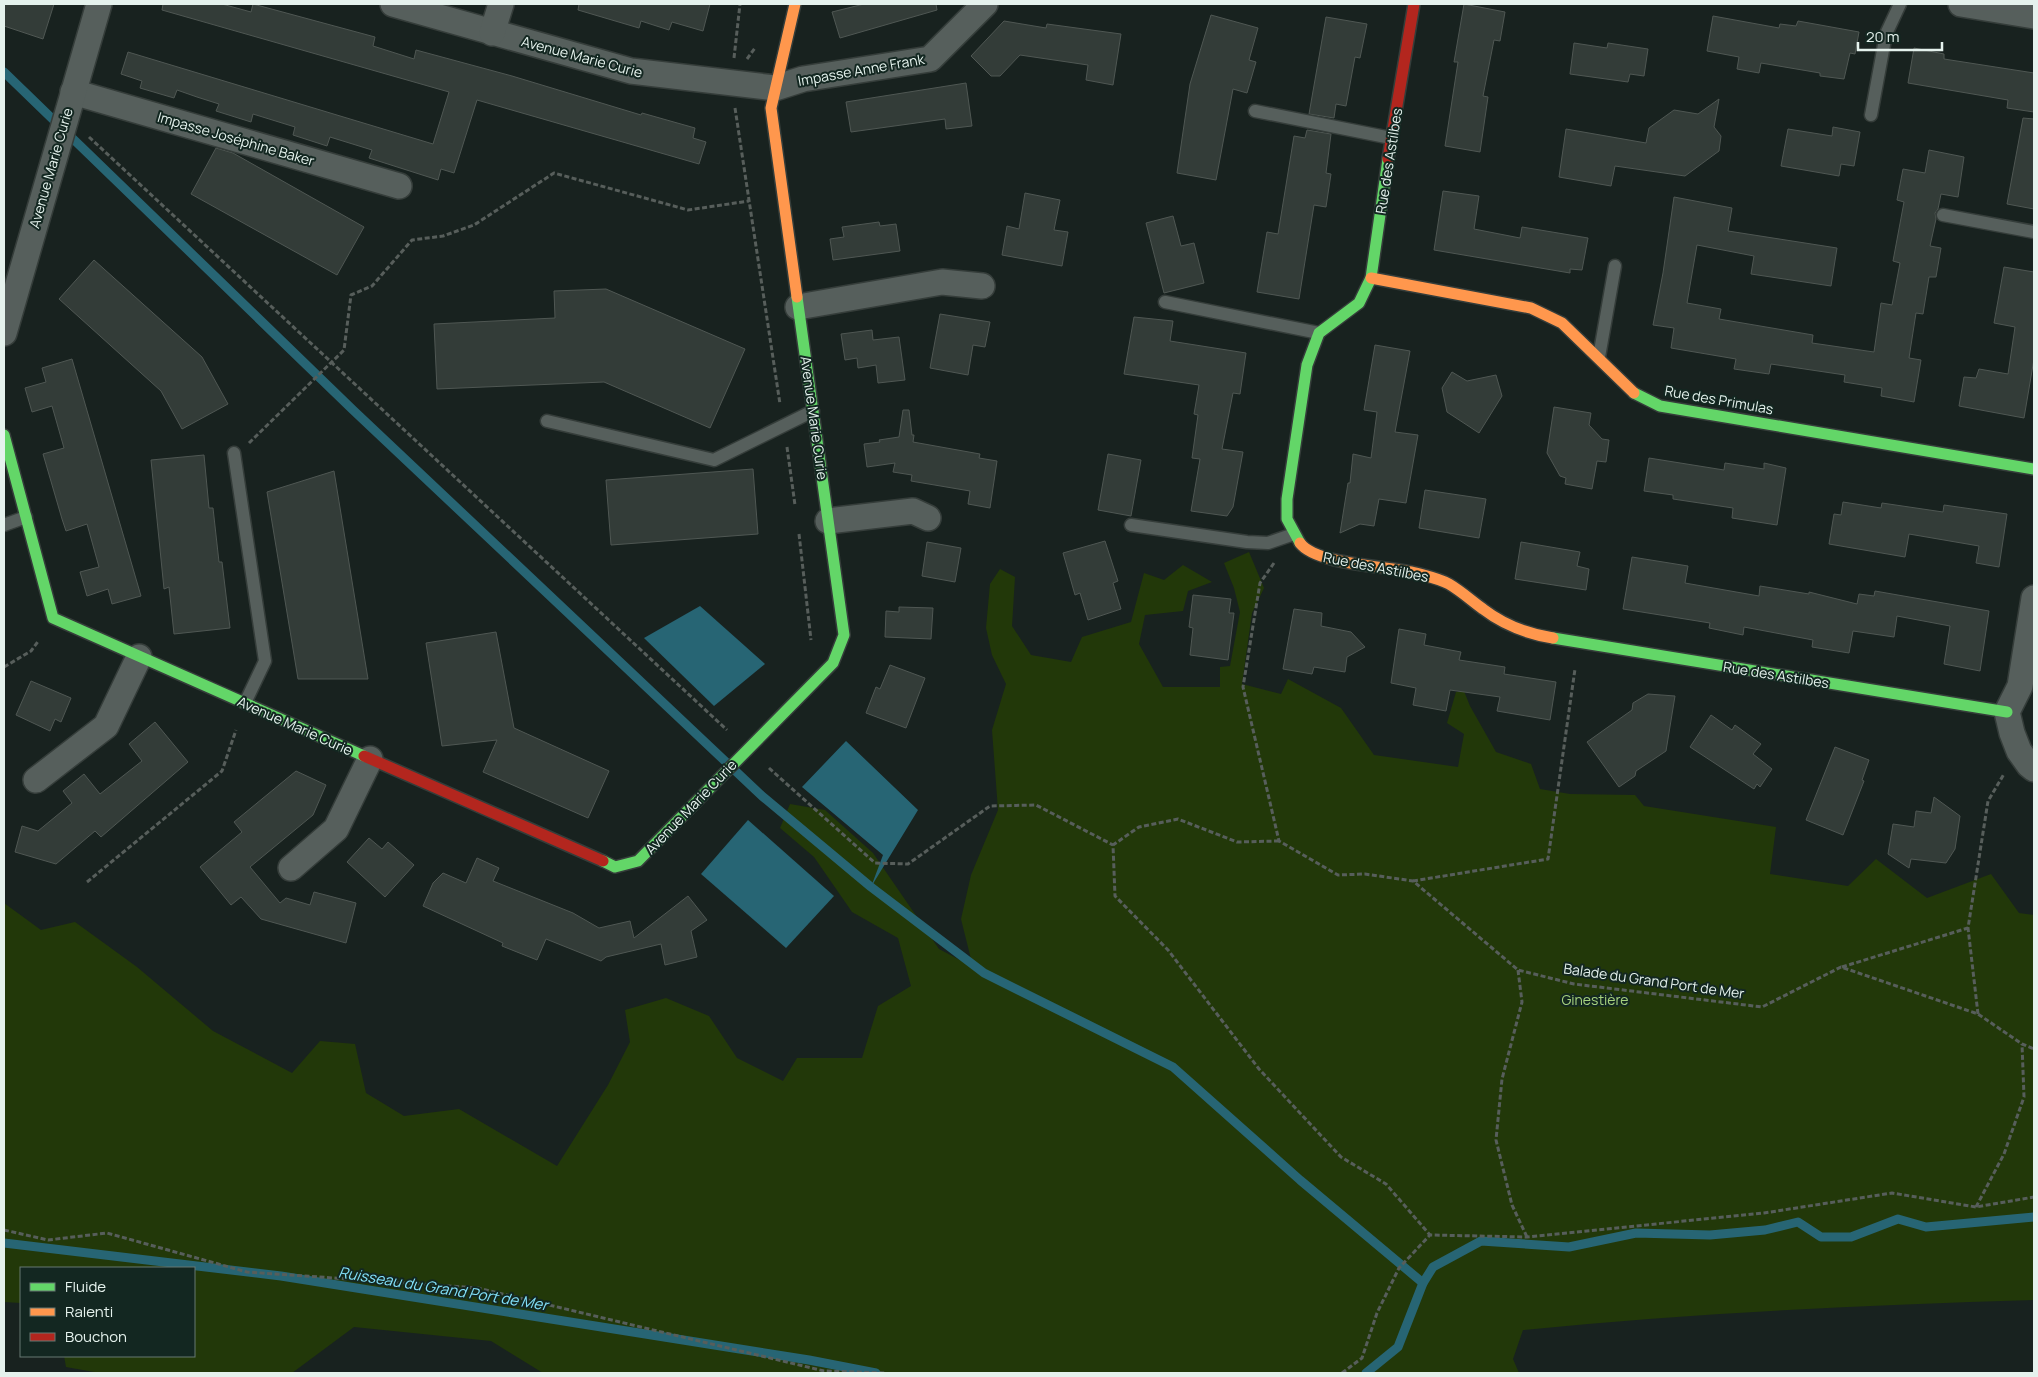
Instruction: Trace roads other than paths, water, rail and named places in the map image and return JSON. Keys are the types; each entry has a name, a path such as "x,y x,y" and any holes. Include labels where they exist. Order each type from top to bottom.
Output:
{"street":[{"name":"Avenue Marie Curie","path":"4,333 99,4"},
{"name":"Avenue Marie Curie","path":"393,4 631,71 775,88"},
{"path":"492,33 501,4"},
{"name":"Avenue Marie Curie","path":"26,517 53,618 615,867 638,861 833,663 844,635 771,108 795,4"},
{"name":"Impasse Anne Frank","path":"775,88 803,79 930,59 985,4"},
{"name":"Rue des Astilbes","path":"1414,4 1391,138 1372,278 1359,303 1319,333 1307,365 1287,499 1287,519 1303,547 1320,557 1416,573 1448,583 1484,611 1510,626 1539,636 2007,712"},
{"path":"1961,4 2034,16"},
{"name":"Impasse Joséphine Baker","path":"69,109 399,186"},
{"name":"Rue des Primulas","path":"1372,278 1531,308 1562,323 1599,357 1632,392 1660,406 2034,469"},
{"path":"798,307 942,282 982,286"},
{"path":"4,435 26,517"},
{"path":"828,521 913,511 928,518"},
{"path":"2027,760 2012,733 2007,712 2020,686 2034,598"},
{"path":"36,780 106,726 139,656"},
{"path":"291,868 336,829 370,759"}],"lane":[{"path":"1871,115 1886,34 1900,4"},
{"path":"1255,111 1391,138"},
{"path":"1943,215 2034,232"},
{"path":"1599,357 1615,266"},
{"path":"1165,302 1319,333"},
{"path":"547,420 714,460 813,411"},
{"path":"234,453 265,661 245,704"},
{"path":"4,525 26,517"},
{"path":"1131,525 1247,542 1268,543 1294,534"}],"water":[{"path":"700,606 765,664 714,706 644,638"},
{"path":"846,741 918,810 871,887 883,855 802,787"},
{"path":"748,820 834,896 786,948 701,874"}],"waterway":[{"path":"4,72 353,410 762,796 871,887 984,973 1173,1067 1300,1180 1423,1283"},
{"name":"Ruisseau du Grand Port de Mer","path":"1366,1373 1398,1347 1423,1283 1433,1267 1481,1241 1569,1247 1636,1233 1710,1235 1765,1230 1798,1222 1821,1237 1851,1237 1898,1219 1926,1227 2034,1217"},
{"name":"Ruisseau du Grand Port de Mer","path":"4,1243 281,1276 809,1360 876,1373"}],"park label":[{"name":"Ginestière","path":"1595,1000"}]}
